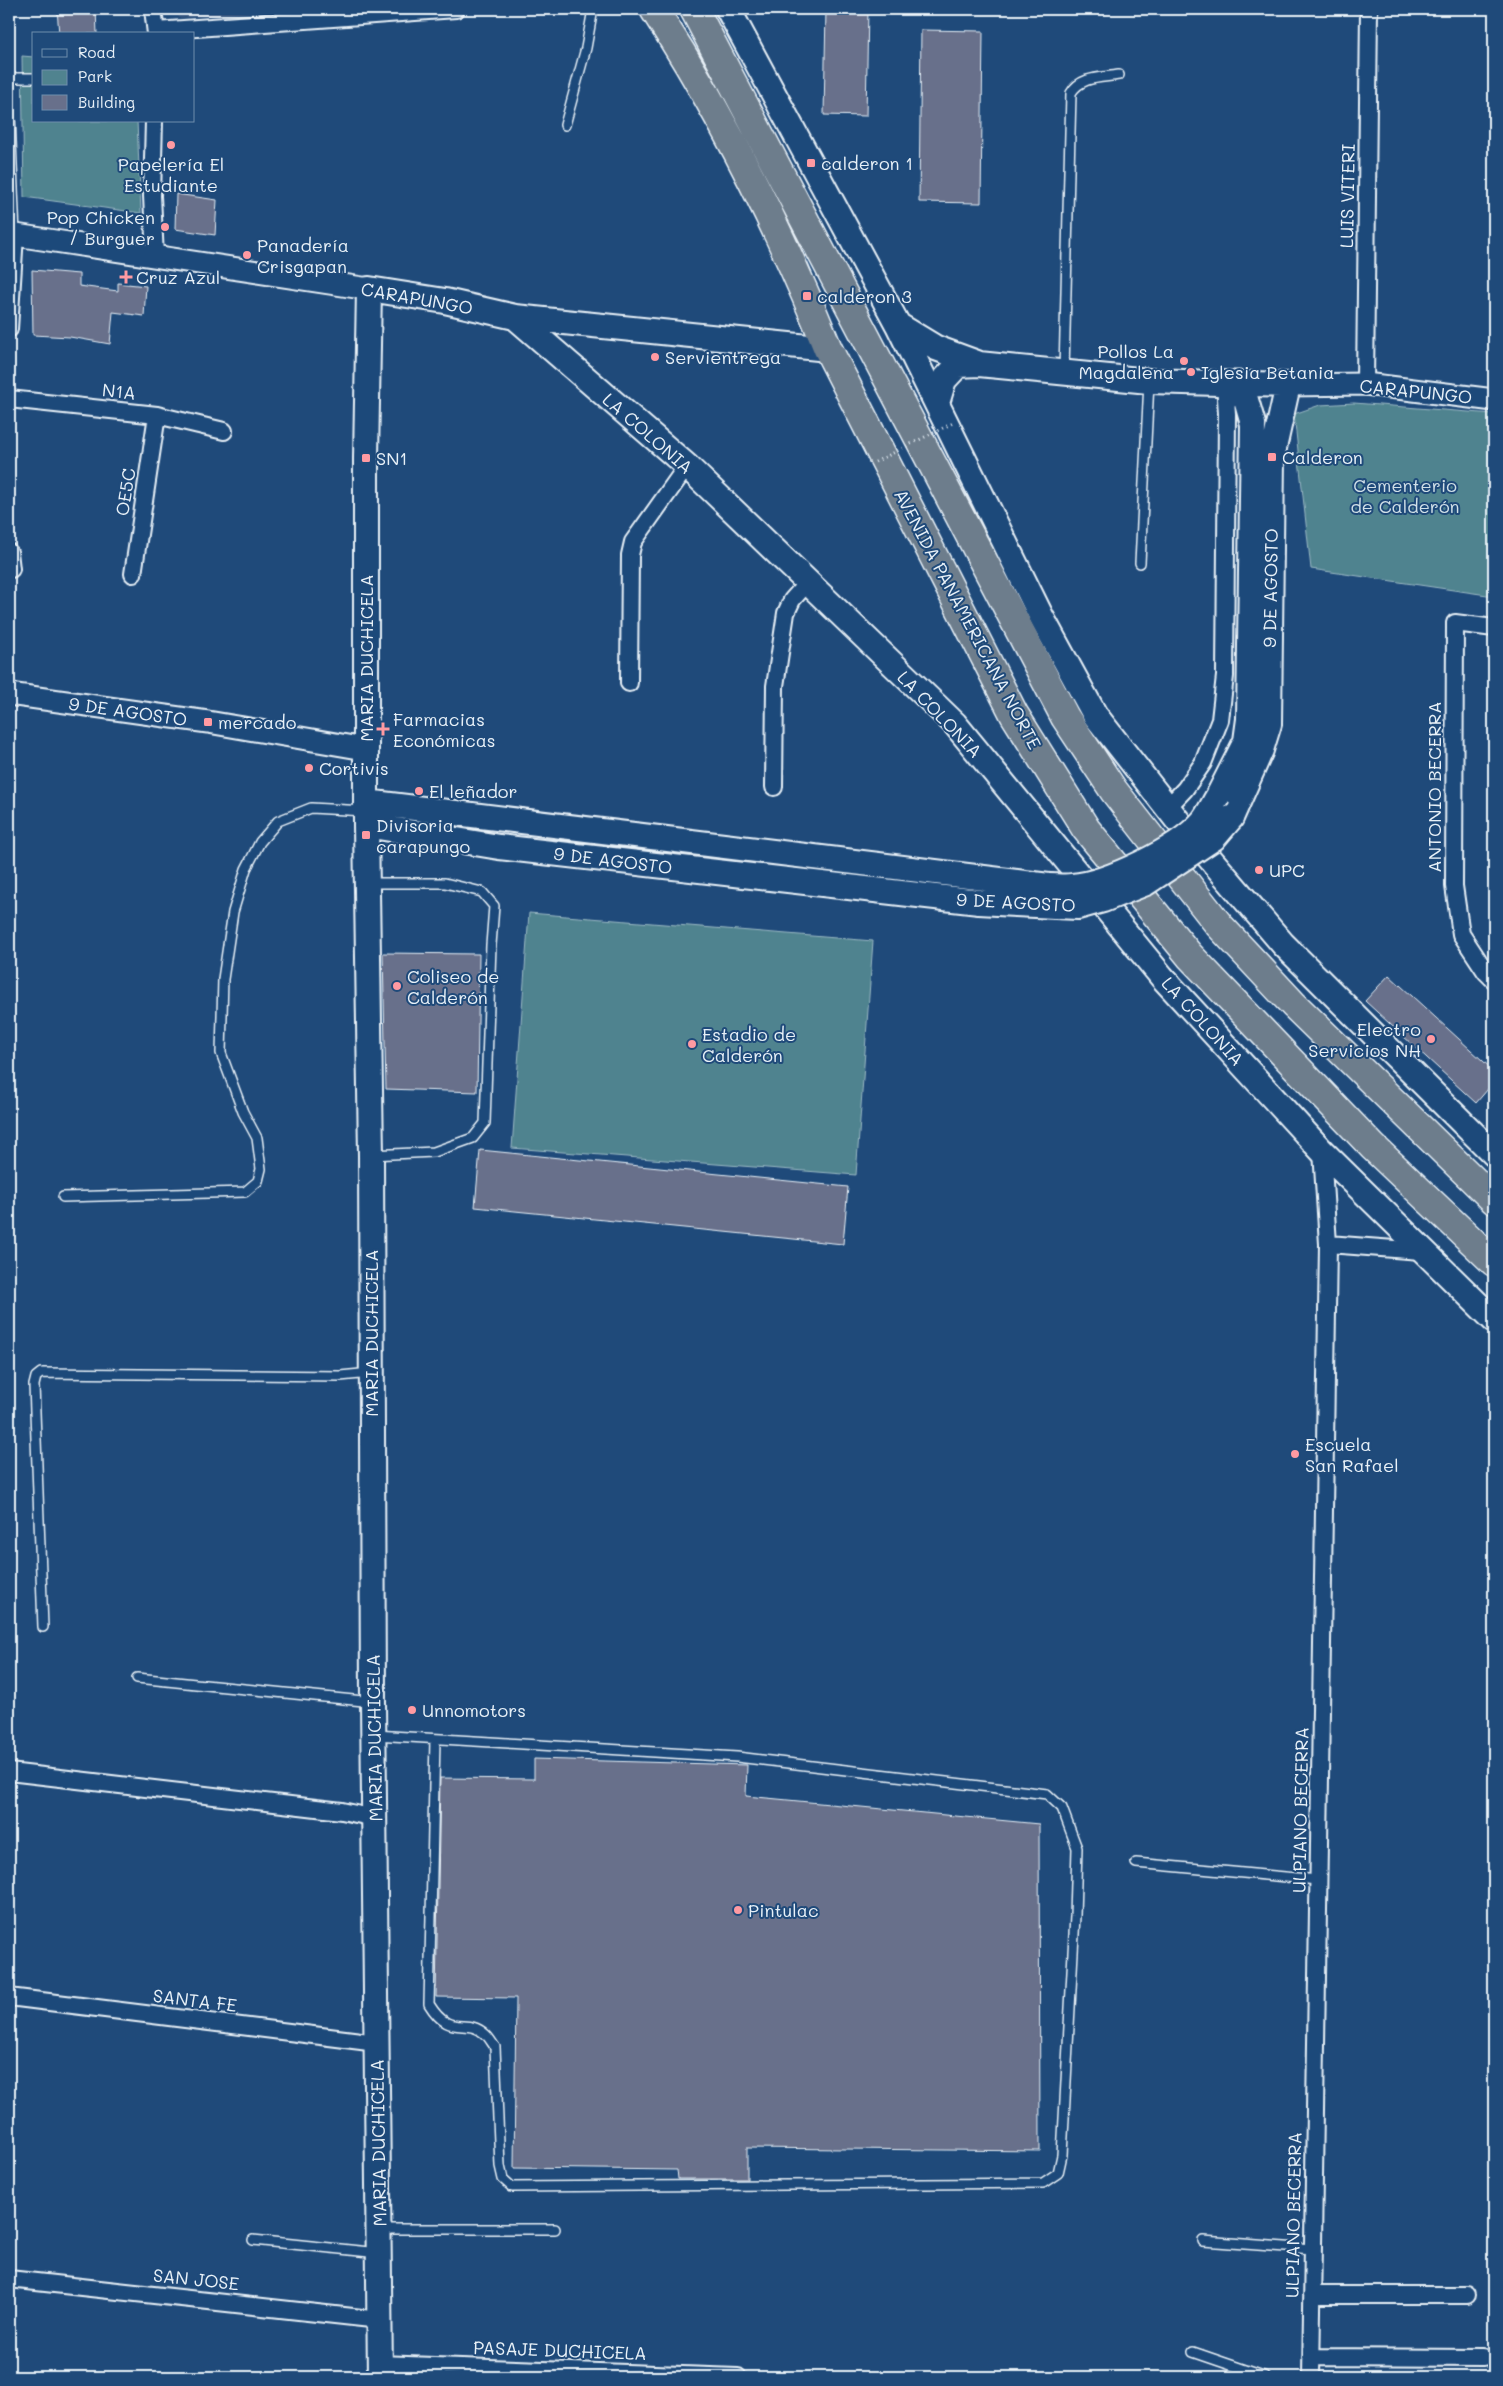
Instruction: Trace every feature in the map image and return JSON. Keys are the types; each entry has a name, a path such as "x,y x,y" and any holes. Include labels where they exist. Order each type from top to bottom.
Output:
{"highway":[{"name":"AVENIDA PANAMERICANA NORTE","path":"654,9 738,153 807,296 828,349 1014,714 1086,828 1190,956 1373,1147 1494,1262"},
{"path":"694,9 1065,717 1114,790 1219,925 1294,1005 1494,1200"}],"main road":[{"path":"728,9 898,325 1042,618 1095,714 1167,808 1283,944 1494,1154"},
{"name":"CARAPUNGO","path":"369,289 444,301 515,317 828,349"},
{"name":"MARIA DUCHICELA","path":"369,289 366,458 365,750 371,1155 373,1702 380,2370"},
{"name":"LA COLONIA","path":"515,317 687,466 954,724 1162,977 1322,1151"},
{"name":"CARAPUNGO","path":"898,325 936,348 979,364"},
{"name":"CARAPUNGO","path":"937,402 944,380 958,365 979,364 1064,371 1148,381 1288,385"},
{"name":"9 DE AGOSTO","path":"1052,896 1072,886 1095,882 1138,864 1175,844 1202,822 1218,796 1246,741 1249,719 1253,424 1246,400 1228,384"},
{"name":"9 DE AGOSTO","path":"366,813 1052,896 1078,906 1124,894 1146,883 1214,838 1230,818 1258,758 1269,724 1272,457 1288,385"},
{"path":"1322,1151 1421,1251 1494,1320"}],"street":[{"path":"153,9 156,32 456,9"},
{"name":"LUIS VITERI","path":"1365,384 1369,9"},
{"path":"154,122 152,196 155,257"},
{"path":"9,329 12,235"},
{"name":"CARAPUNGO","path":"12,235 369,289"},
{"path":"1167,808 1185,789 1203,764 1220,720 1225,676 1228,384"},
{"name":"CARAPUNGO","path":"1288,385 1365,384 1494,400"},
{"name":"N1A","path":"9,399 157,416 224,431"},
{"name":"OE5C","path":"133,574 157,416"},
{"path":"630,683 630,555 633,542 687,466"},
{"path":"9,552 11,569"},
{"path":"774,787 775,686 786,612 792,600 807,583"},
{"name":"ANTONIO BECERRA","path":"1494,628 1455,623 1454,886 1461,934 1486,972 1494,980"},
{"name":"9 DE AGOSTO","path":"9,694 208,722 365,750"},
{"name":"ULPIANO BECERRA","path":"1311,2377 1328,1244 1322,1151"},
{"path":"1328,1244 1421,1251"},
{"path":"9,1772 342,1811 375,1818"},
{"name":"SANTA FE","path":"9,1997 377,2043"},
{"name":"SAN JOSE","path":"9,2278 380,2320"},
{"path":"1312,2295 1467,2294"},
{"path":"1311,2357 1484,2358"},
{"name":"PASAJE DUCHICELA","path":"380,2370 738,2377"}],"lane":[{"path":"565,125 586,48 593,9"},
{"path":"1064,371 1071,93 1075,86 1085,80 1119,75"},
{"path":"9,78 32,78"},
{"path":"9,93 12,235"},
{"path":"1140,563 1148,381"},
{"path":"63,1197 245,1192 258,1181 261,1169 257,1138 243,1112 221,1053 223,979 233,912 246,869 260,842 278,821 311,808 366,813"},
{"path":"366,883 445,883 482,892 494,906 485,1123 473,1138 434,1152 371,1155"},
{"path":"43,1627 34,1385 36,1377 41,1373 340,1376 371,1373"},
{"path":"137,1678 373,1702"},
{"path":"374,1735 737,1757 1047,1794 1062,1808 1077,1848 1062,2145 1058,2173 1043,2183 512,2187 503,2179 500,2166 495,2047 485,2034 471,2027 449,2026 437,2017 429,2004 436,1740"},
{"path":"1136,1863 1318,1880"},
{"path":"379,2230 555,2229"},
{"path":"253,2240 379,2253"},
{"path":"1203,2241 1313,2250"},
{"path":"1193,2352 1266,2377"}],"path":[{"path":"875,462 955,422"}],"shaded area":[{"path":"177,9 290,9 179,18"}],"green space":[{"path":"22,56 32,57 32,122 137,122 141,213 24,197"},
{"name":"Cementerio de Calderón","path":"1354,403 1494,414 1494,596 1311,569 1294,414 1320,405"},
{"name":"Estadio de Calderón","path":"529,913 873,941 856,1175 512,1148"}],"building":[{"path":"57,9 96,9 97,32 59,32"},
{"path":"826,9 868,9 866,116 824,115"},
{"path":"921,30 983,31 981,203 919,202"},
{"path":"176,194 217,200 215,235 175,229"},
{"path":"32,270 79,274 79,286 118,291 118,283 146,286 144,316 113,312 110,344 70,337 33,335"},
{"name":"Coliseo de Calderón","path":"383,953 479,954 477,1092 386,1089"},
{"path":"1389,975 1494,1071 1494,1082 1476,1103 1365,1001"},
{"path":"480,1150 848,1187 843,1244 475,1207"},
{"name":"Pintulac","path":"534,1759 747,1765 746,1796 1039,1824 1040,2151 747,2148 747,2179 678,2179 677,2170 514,2168 516,1998 436,1997 440,1778 534,1779"}],"place":[{"name":"Papelería El Estudiante","path":"171,145"},
{"name":"calderon 1","path":"811,163"},
{"name":"Pop Chicken / Burguer","path":"165,227"},
{"name":"Panadería Crisgapan","path":"247,255"},
{"name":"Cruz Azul","path":"126,277"},
{"name":"calderon 3","path":"807,296"},
{"name":"Servientrega","path":"655,357"},
{"name":"Pollos La Magdalena","path":"1184,361"},
{"name":"Iglesia Betania","path":"1191,372"},
{"name":"Calderon","path":"1272,457"},
{"name":"SN1","path":"366,458"},
{"name":"mercado","path":"208,722"},
{"name":"Farmacias Económicas","path":"383,729"},
{"name":"Cortivis","path":"309,768"},
{"name":"El leñador","path":"419,791"},
{"name":"Divisoria carapungo","path":"366,835"},
{"name":"UPC","path":"1259,870"},
{"name":"Coliseo de Calderón","path":"397,986"},
{"name":"Electro Servicios NH","path":"1431,1039"},
{"name":"Estadio de Calderón","path":"692,1044"},
{"name":"Escuela San Rafael","path":"1295,1454"},
{"name":"Unnomotors","path":"412,1710"},
{"name":"Pintulac","path":"738,1910"}]}
